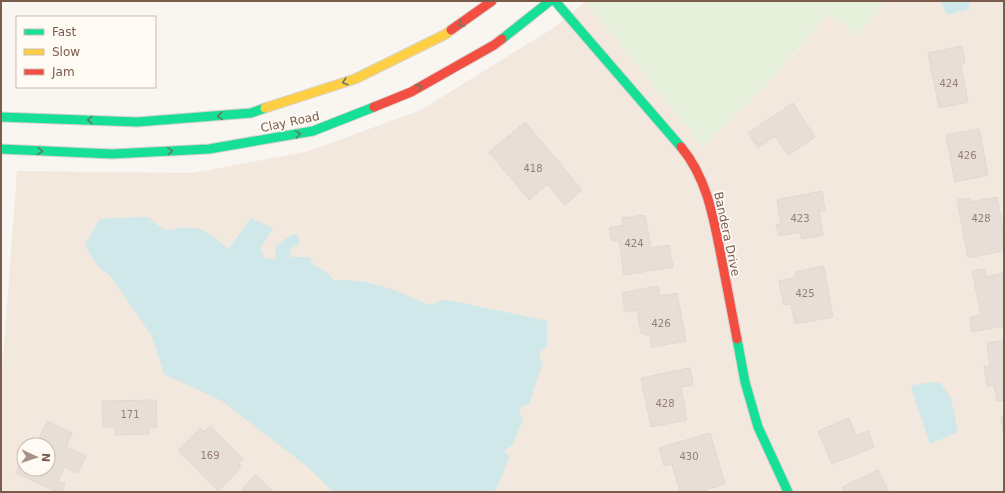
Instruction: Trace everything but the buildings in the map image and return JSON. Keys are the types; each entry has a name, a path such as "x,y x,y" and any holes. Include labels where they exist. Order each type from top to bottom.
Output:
{"main road":[{"name":"Clay Road","path":"1,117 137,122 251,113 355,79 446,34 492,1"},
{"name":"Clay Road","path":"1,150 112,154 209,149 314,131 411,92 494,45 550,1"},
{"name":"Bandera Drive","path":"555,1 685,152 699,174 709,197 712,209 745,382 758,427 788,492"}],"shaded area":[{"path":"885,1 1004,1 1004,492 1,492 1,386 17,171 193,173 309,151 421,110 555,27 585,2 703,146 791,58 829,14 858,36"}],"green space":[{"path":"885,1 858,36 829,14 763,89 703,146 585,2"}],"water":[{"path":"940,1 970,1 969,9 947,15"},
{"path":"149,217 161,228 170,230 194,228 204,231 228,249 251,218 273,228 261,248 265,259 275,259 276,246 289,236 297,234 300,243 289,250 292,257 310,257 313,264 326,272 334,280 362,281 389,288 430,305 443,300 454,301 547,321 547,347 541,350 539,357 543,362 529,404 522,407 519,413 523,420 512,445 504,451 510,456 495,492 333,492 309,468 222,401 164,374 152,336 111,277 98,266 85,245 99,220 108,218"},
{"path":"932,382 940,383 951,398 958,432 930,444 911,388 913,385"}],"traffic: fast":[{"path":"502,39 550,1"},
{"path":"555,1 681,147"},
{"path":"1,149 112,154 209,149 313,131 374,107"},
{"path":"1,117 137,122 251,113 265,108"},
{"path":"737,339 745,382 758,427 788,492"}],"traffic: slow":[{"path":"265,108 355,79 446,34 451,30"}],"traffic: jam":[{"path":"451,30 492,1"},
{"path":"374,107 411,92 502,39"},
{"path":"681,147 698,173 709,201 737,339"}]}
